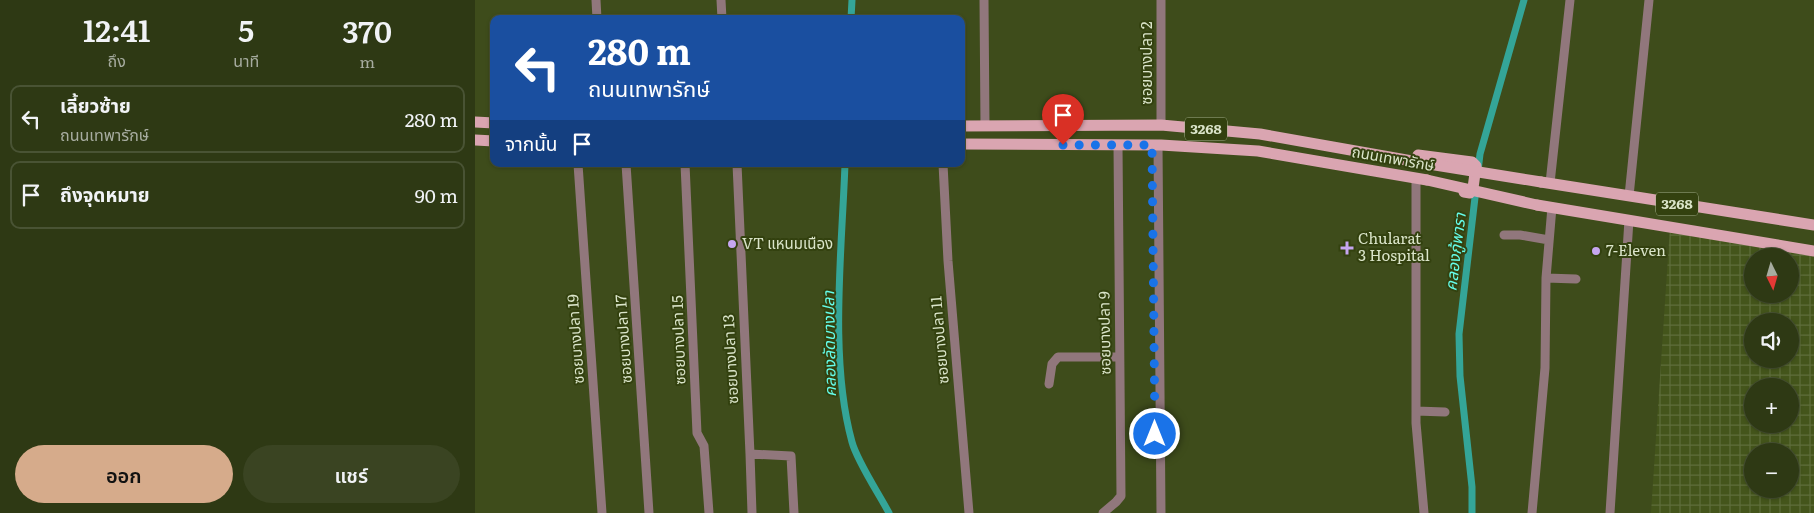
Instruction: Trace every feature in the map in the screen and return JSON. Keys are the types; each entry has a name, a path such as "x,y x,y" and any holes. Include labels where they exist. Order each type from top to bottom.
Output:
{"main road":[{"path":"475,122 490,123"},
{"name":"ถนนเทพารักษ์","path":"965,124 983,126 1161,125 1259,134 1429,164 1814,225"},
{"path":"475,140 490,141"},
{"name":"ถนนเทพารักษ์","path":"965,144 1155,145 1258,151 1420,179 1537,205 1814,251"},
{"path":"965,148 988,145"},
{"path":"1411,161 1411,156 1416,155 1472,162 1476,166 1473,188 1470,193 1425,185 1420,179"}],"street":[{"path":"595,0 597,15"},
{"path":"721,0 722,15"},
{"path":"983,126 984,0"},
{"name":"ซอยบางปลา 2","path":"1161,0 1161,125"},
{"path":"1545,182 1570,0"},
{"path":"1629,196 1649,0"},
{"name":"ซอยบางปลา 9","path":"1103,513 1121,496 1119,145"},
{"path":"1155,145 1155,513"},
{"path":"1155,145 1161,513"},
{"name":"ซอยบางปลา 19","path":"578,167 602,513"},
{"name":"ซอยบางปลา 17","path":"626,167 649,513"},
{"name":"ซอยบางปลา 15","path":"685,167 697,432 704,446 709,513"},
{"name":"ซอยบางปลา 13","path":"737,167 752,513"},
{"name":"ซอยบางปลา 11","path":"943,167 947,261 969,513"},
{"path":"1420,179 1416,411 1424,513"},
{"path":"1531,513 1545,368 1546,278 1552,207"},
{"path":"1610,513 1611,474 1629,220"},
{"path":"1504,235 1520,235 1549,240"},
{"path":"1546,278 1576,279"},
{"path":"1049,384 1052,364 1058,357 1119,357"},
{"path":"1416,411 1445,412"},
{"path":"750,454 791,456 794,513"}],"shaded area":[{"path":"1670,227 1814,250 1814,513 1651,513"}],"waterway":[{"name":"คลองลัดบางปลา","path":"851,15 852,0"},
{"name":"คลองกู้พารา","path":"1478,171 1480,154 1524,0"},
{"name":"คลองลัดบางปลา","path":"845,167 839,340 845,410 855,450 863,468 889,513"},
{"name":"คลองกู้พารา","path":"1472,513 1472,487 1460,376 1459,334 1476,189"}],"place":[{"name":"VT แหนมเนือง","path":"732,244"},
{"name":"Chularat 3 Hospital","path":"1347,248"},
{"name":"7-Eleven","path":"1596,251"}],"route":[{"path":"1063,145 1152,145 1155,434"}]}
